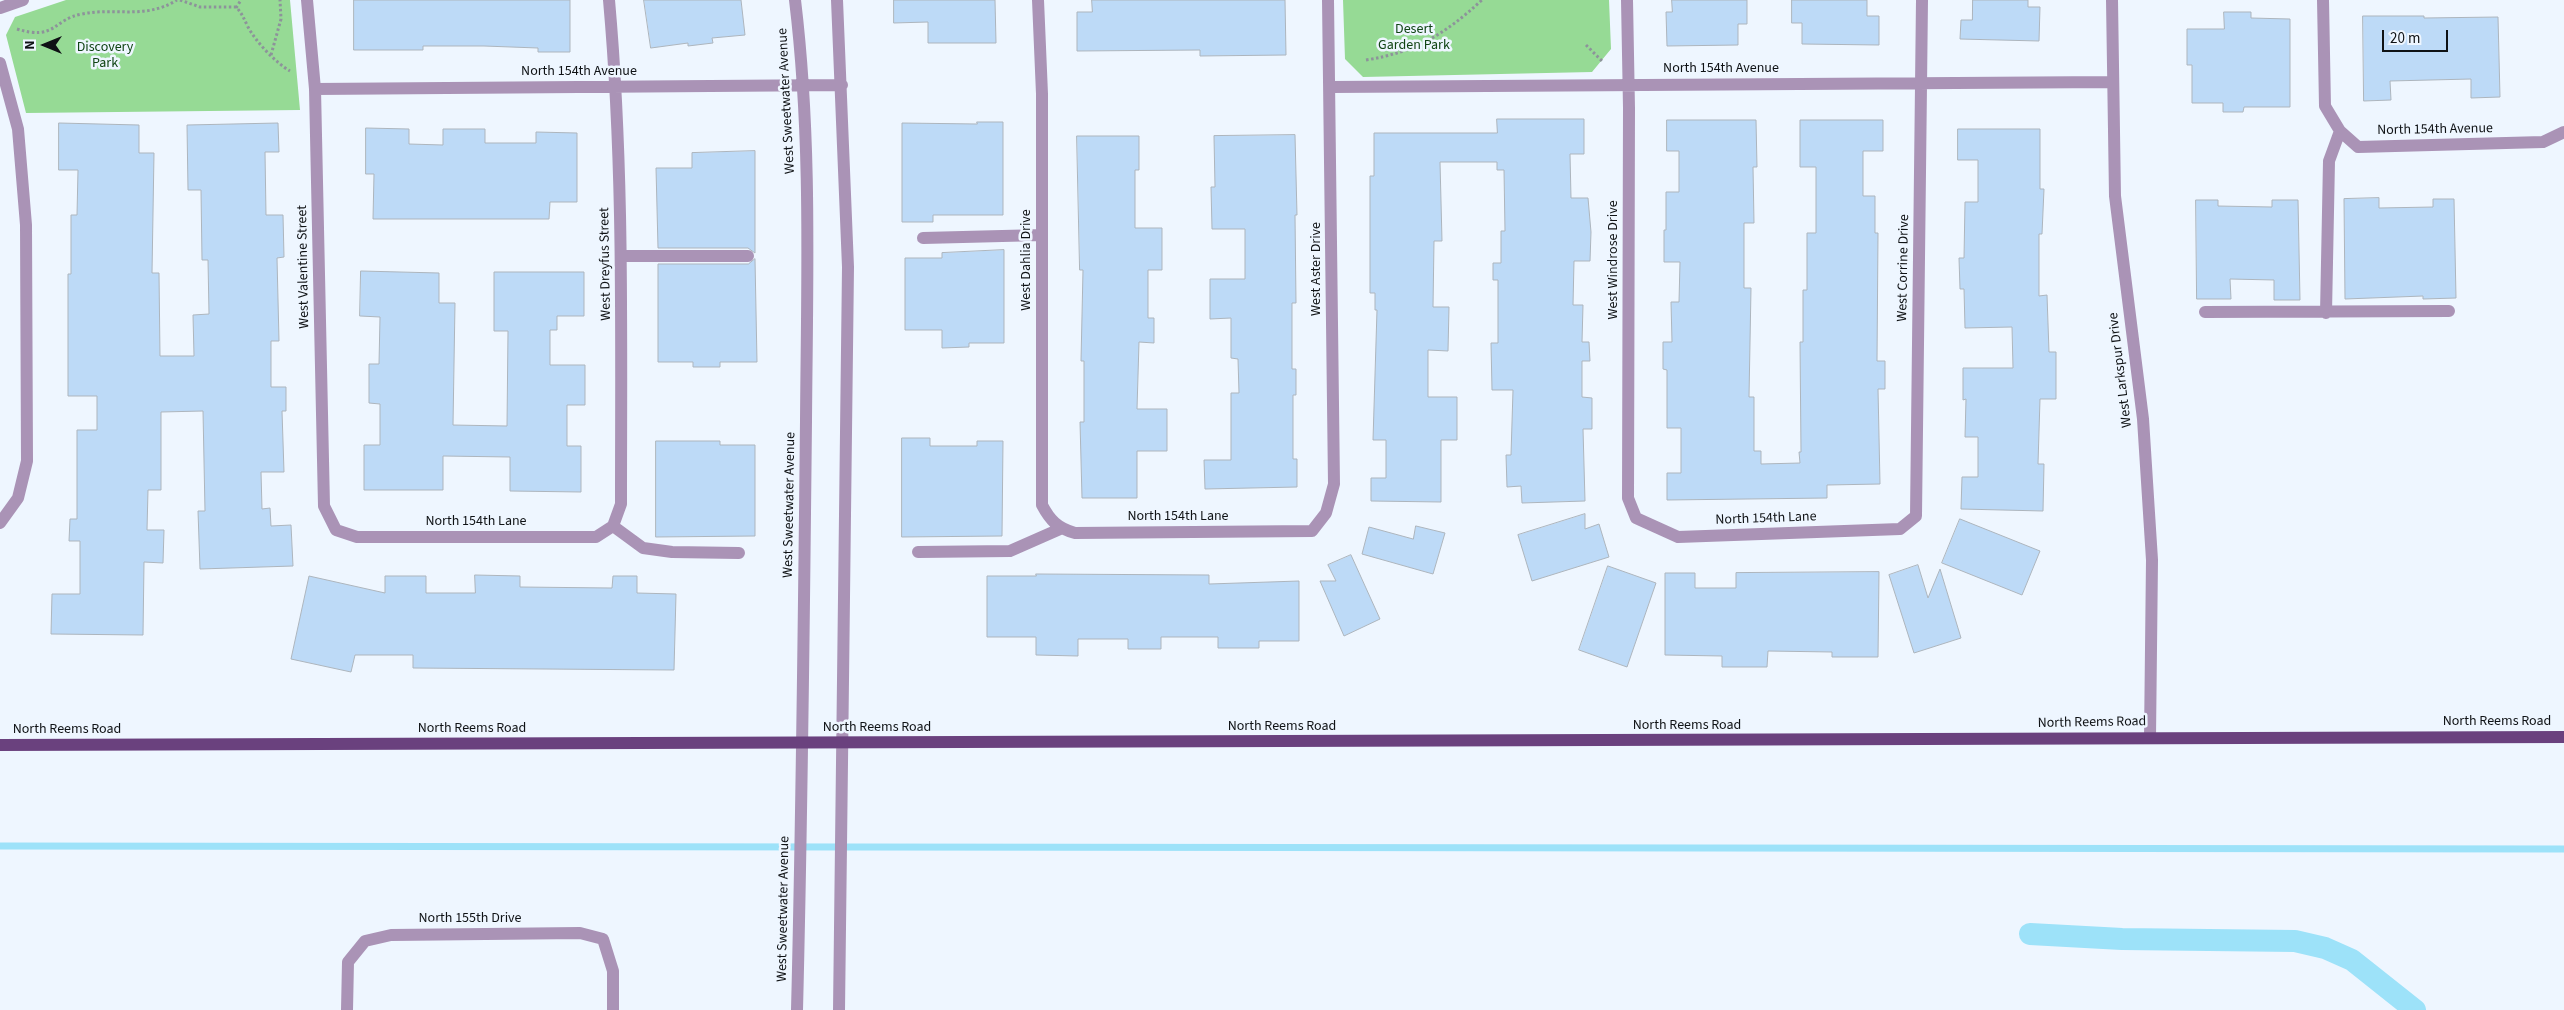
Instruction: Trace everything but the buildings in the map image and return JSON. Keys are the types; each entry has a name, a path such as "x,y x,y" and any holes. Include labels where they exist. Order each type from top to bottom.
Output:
{"main road":[{"name":"North Reems Road","path":"0,745 2564,737"}],"street":[{"path":"0,8 23,0"},
{"name":"West Valentine Street","path":"307,0 316,89 324,506 336,530"},
{"name":"West Dreyfus Street","path":"609,0 617,87 621,256 621,504 613,526"},
{"name":"West Sweetwater Avenue","path":"795,0 804,86 807,260 801,857 797,1010"},
{"path":"837,0 848,267 839,1010"},
{"name":"West Dahlia Drive","path":"1038,0 1042,94 1042,504 1049,518 1060,529"},
{"name":"West Aster Drive","path":"1312,531 1326,513 1334,484 1331,88 1328,0"},
{"name":"West Windrose Drive","path":"1627,0 1628,498 1636,518"},
{"name":"West Corrine Drive","path":"1900,529 1916,516 1922,0"},
{"name":"West Larkspur Drive","path":"2112,0 2114,196 2143,419 2152,560 2150,737"},
{"name":"North 154th Avenue","path":"2323,0 2325,106 2340,131 2358,147 2543,142 2564,132"},
{"path":"0,63 18,130 26,225 27,461 18,498 0,524"},
{"name":"North 154th Avenue","path":"1331,88 1628,84 2112,82"},
{"name":"North 154th Avenue","path":"316,89 842,85"},
{"path":"2326,313 2329,161 2340,131"},
{"path":"923,238 1042,235"},
{"path":"621,256 748,256"},
{"path":"2205,312 2449,311"},
{"name":"North 154th Lane","path":"1636,518 1678,537 1900,529"},
{"path":"613,526 643,548 672,552 739,553"},
{"name":"North 154th Lane","path":"336,530 357,537 596,537 613,526"},
{"path":"918,552 1010,551 1060,529"},
{"name":"North 154th Lane","path":"1060,529 1075,533 1312,531"},
{"name":"North 155th Drive","path":"347,1010 348,962 365,941 391,935 580,933 603,939 613,972 613,1010"}],"path":[{"path":"17,29 40,33 53,29 72,17 82,14 132,13 159,8 178,0 200,7 236,8 243,14 255,37 271,56 281,66 290,71"},
{"path":"236,8 241,0"},
{"path":"271,56 281,19 280,0"},
{"path":"1366,60 1382,57 1426,42 1449,30 1482,0"},
{"path":"1586,45 1603,62"}],"green space":[{"name":"Discovery Park","path":"66,0 290,0 300,110 26,113 6,35 15,17"},
{"name":"Desert Garden Park","path":"1343,0 1609,0 1611,49 1592,72 1363,77 1345,59"}],"waterway":[{"path":"0,846 2564,849"},
{"path":"2030,934 2122,939 2295,941 2325,948 2352,960 2415,1010"}]}
